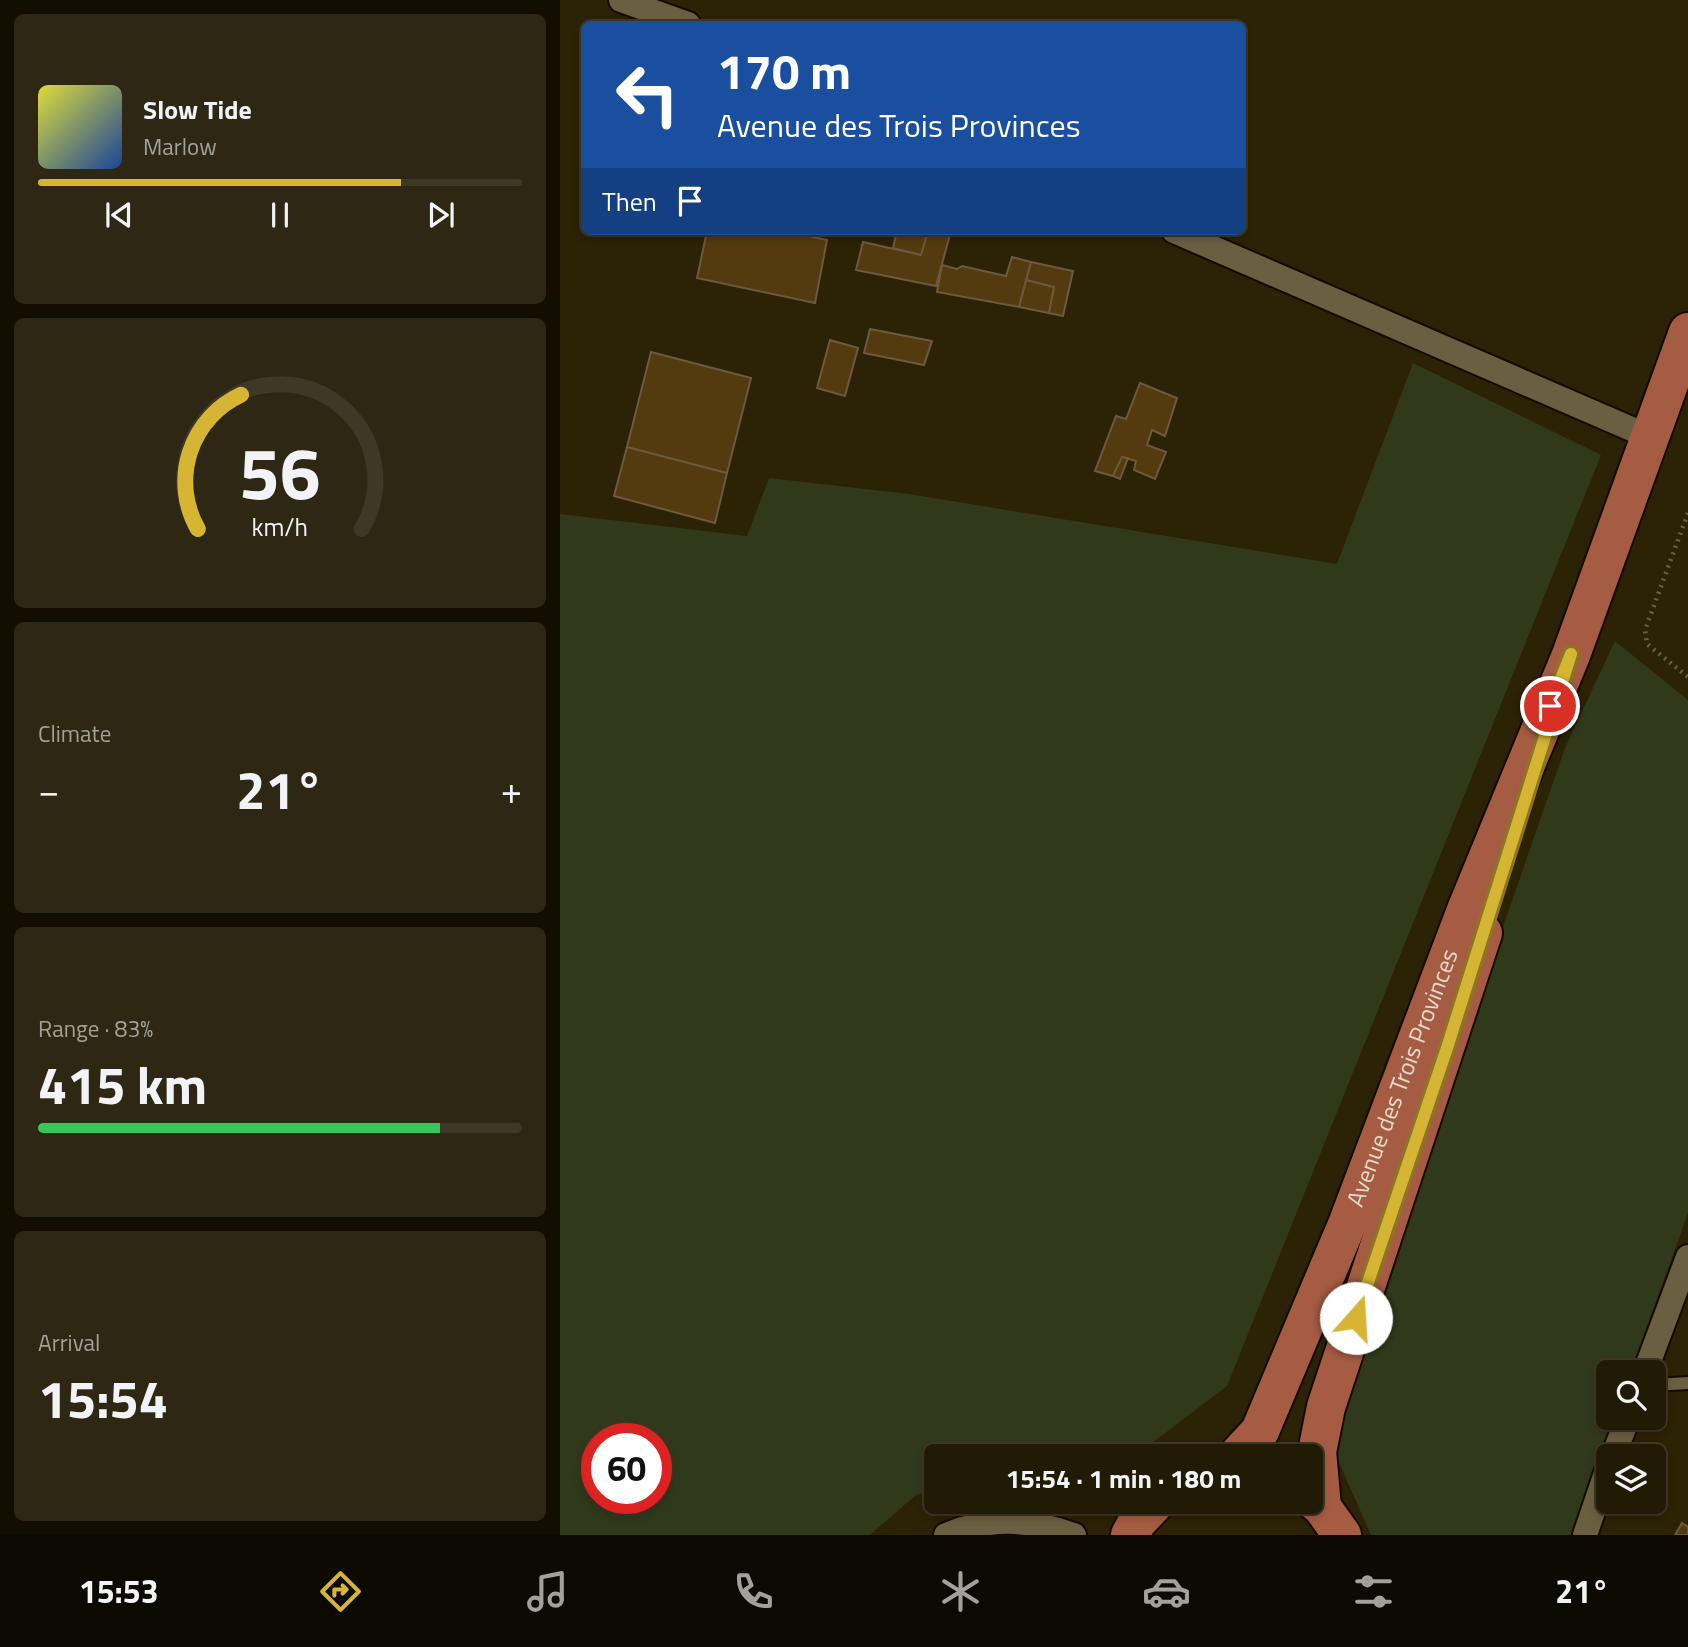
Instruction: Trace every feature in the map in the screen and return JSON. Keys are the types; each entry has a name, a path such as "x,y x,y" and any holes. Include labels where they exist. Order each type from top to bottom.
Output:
{"main road":[{"name":"Avenue des Trois Provinces","path":"1248,1444 1260,1431 1282,1384 1348,1222 1466,910 1571,654 1688,332"},
{"name":"Avenue des Trois Provinces","path":"1325,1513 1317,1452 1326,1407 1447,1048 1571,654"},
{"path":"1130,1535 1145,1514"}],"street":[{"path":"621,0 680,21"},
{"path":"1183,235 1650,438"},
{"path":"1649,1360 1688,1257"},
{"path":"1584,1535 1596,1501"},
{"path":"946,1535 975,1523 1011,1520 1074,1535"}],"lane":[{"path":"1666,1384 1688,1383"}],"path":[{"path":"1688,513 1645,630 1647,645 1688,677"}],"green space":[{"path":"1413,363 1601,455 1227,1386 1151,1444 924,1444 924,1493 916,1495 870,1535 560,1535 560,514 747,536 769,478 909,494 1337,564"},
{"path":"1615,641 1688,700 1688,1213 1635,1360 1596,1360 1596,1430 1611,1430 1606,1444 1596,1444 1596,1471 1573,1535 1371,1535 1337,1458 1341,1428 1408,1225 1416,1178 1565,748"}],"building":[{"path":"706,235 804,235 827,240 815,303 697,278"},
{"path":"896,235 927,235 921,255 893,248"},
{"path":"927,235 950,235 936,286 856,270 863,242 921,255"},
{"path":"1012,257 1031,262 1019,307 937,292 942,265 957,269 962,266 1006,276"},
{"path":"1031,262 1073,271 1063,316 1049,313 1054,287 1026,280"},
{"path":"1026,280 1054,287 1049,313 1019,307"},
{"path":"870,329 932,341 924,365 864,353"},
{"path":"830,340 858,348 845,396 817,388"},
{"path":"651,352 751,378 727,473 627,447"},
{"path":"1140,383 1177,398 1165,436 1152,430 1147,445 1166,452 1155,479 1134,470 1136,461 1122,457 1113,476 1095,471 1116,416 1126,419"},
{"path":"627,447 727,473 715,523 614,496"},
{"path":"1122,457 1128,458 1120,479 1113,476"},
{"path":"1682,1523 1688,1527 1688,1535 1675,1535"}],"route":[{"path":"1356,1318 1447,1048 1571,654 1550,706"}]}
